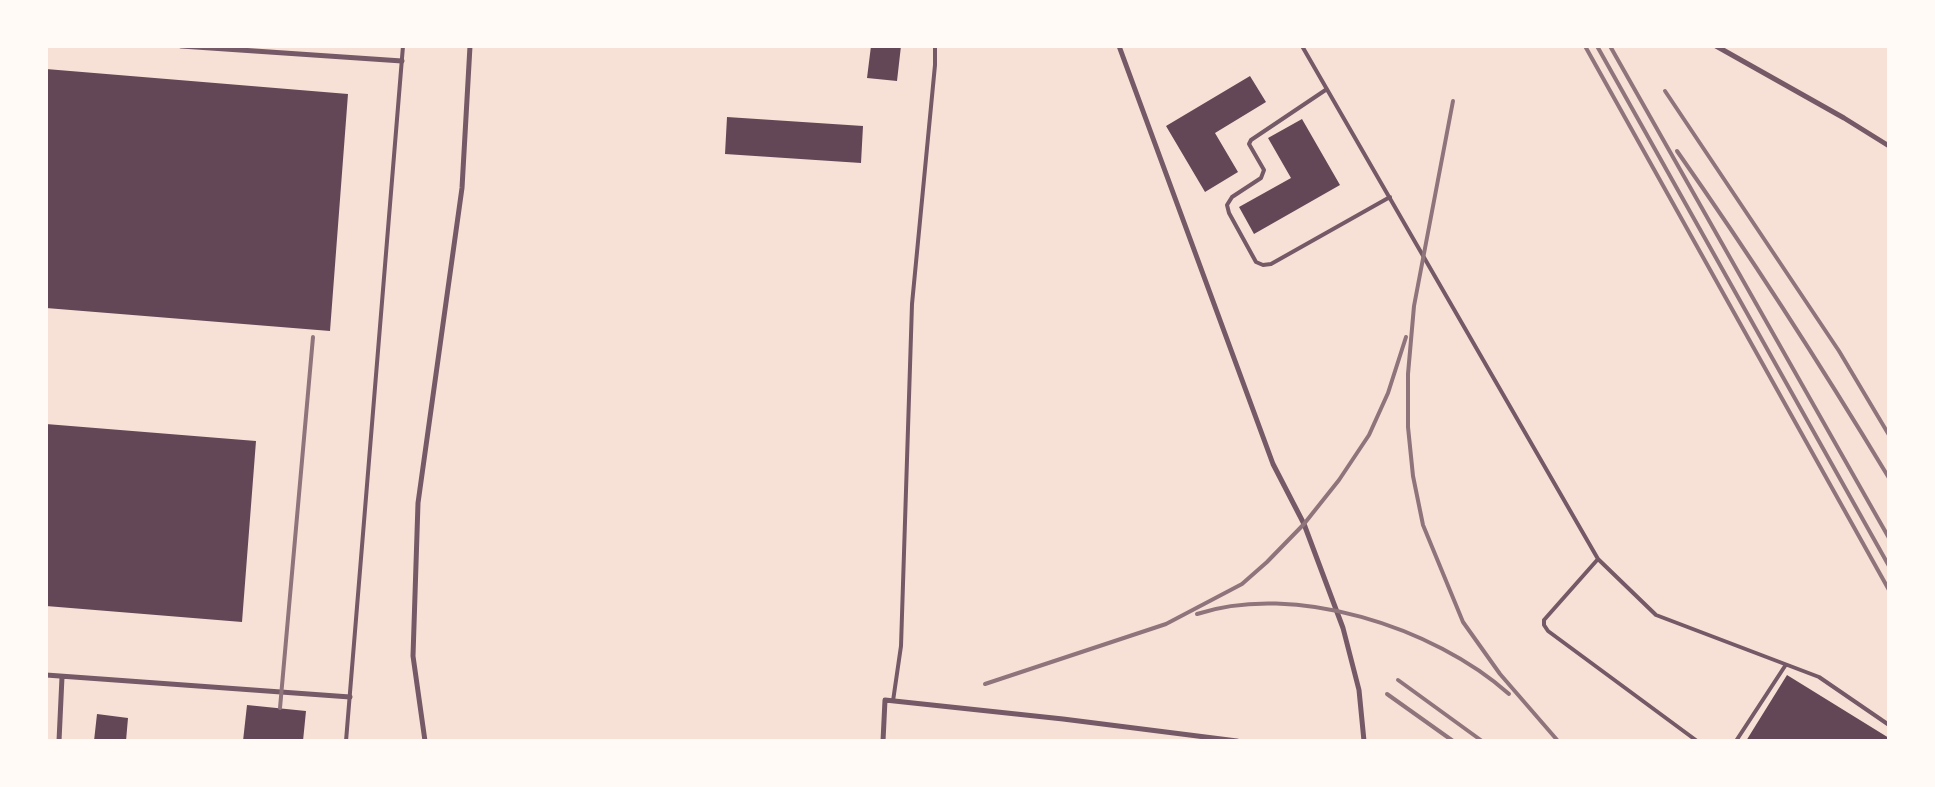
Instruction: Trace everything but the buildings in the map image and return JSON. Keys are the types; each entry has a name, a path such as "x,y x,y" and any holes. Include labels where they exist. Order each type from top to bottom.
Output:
{"street":[{"path":"181,46 402,61"},
{"path":"424,741 413,656 418,503 462,188 470,46"},
{"path":"1119,46 1273,464 1304,524 1337,612 1359,690 1364,741"},
{"path":"1716,46 1844,118 1889,146"},
{"path":"46,675 350,697"},
{"path":"59,741 62,677"},
{"path":"883,741 885,700 1063,719 1237,741"}],"lane":[{"path":"346,741 403,46"},
{"path":"893,701 901,646 912,304 935,65 935,46"},
{"path":"1302,46 1598,559 1656,615 1785,666 1819,677 1889,725"},
{"path":"1327,89 1251,140 1249,144 1264,170 1264,174 1232,197 1227,205 1229,213 1256,262 1263,265 1271,264 1390,197"},
{"path":"1598,559 1544,620 1544,625 1548,631 1697,741"},
{"path":"1736,741 1785,666"}],"railway":[{"path":"1585,46 1889,590"},
{"path":"1597,46 1889,566"},
{"path":"1610,46 1889,538"},
{"path":"1665,91 1839,351 1889,435"},
{"path":"1453,101 1414,306 1408,374 1408,427 1413,476 1423,525 1463,622 1500,674 1558,741"},
{"path":"1677,151 1786,313 1889,478"},
{"path":"280,708 313,337"},
{"path":"985,684 1166,624 1242,584 1267,562 1304,524 1339,480 1369,435 1388,393 1406,337"},
{"path":"1197,614 1235,606 1276,604 1319,608 1361,617 1403,631 1442,649 1478,670 1509,694"},
{"path":"1398,680 1482,741"},
{"path":"1387,694 1453,741"}]}
